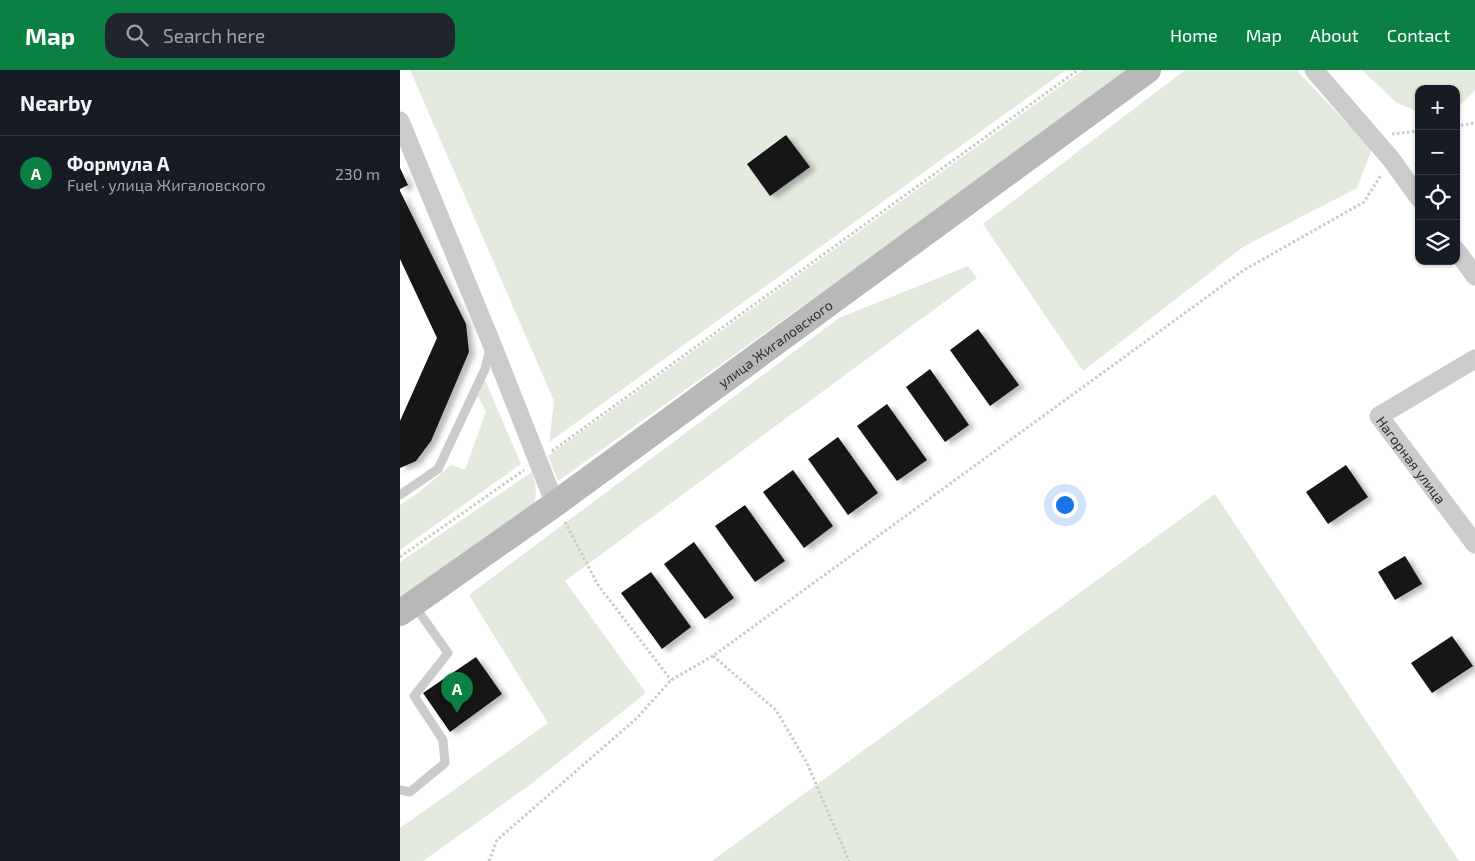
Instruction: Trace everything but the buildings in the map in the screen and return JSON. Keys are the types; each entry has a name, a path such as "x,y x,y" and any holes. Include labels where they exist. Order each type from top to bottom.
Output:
{"main road":[{"name":"улица Жигаловского","path":"407,609 555,504 1148,70"}],"street":[{"path":"1314,70 1390,159 1415,193"},
{"path":"400,121 555,504"},
{"path":"1460,255 1475,276"},
{"name":"Нагорная улица","path":"1475,359 1379,416 1475,544"}],"lane":[{"path":"400,495 438,469 485,370 491,342"},
{"path":"400,790 410,792 445,763 443,740 414,696 448,652 407,609"}],"path":[{"path":"400,557 538,460 1078,70"},
{"path":"1460,125 1475,123"},
{"path":"488,861 497,840 637,718 671,680 712,656 1244,270 1364,202 1390,159"},
{"path":"555,504 598,585 671,680"},
{"path":"712,656 776,710 807,763 849,861"}],"shaded area":[{"path":"410,70 1066,70 549,442 554,401"},
{"path":"1083,70 1127,70 920,222 558,481 548,456"},
{"path":"1185,70 1296,70 1372,149 1357,188 1243,247 1083,371 983,224"},
{"path":"1362,70 1475,70 1475,90 1460,106 1460,85 1415,85 1415,110 1397,103"},
{"path":"968,266 977,278 565,581 646,693 531,784 423,861 400,861 400,828 548,723 469,595 839,318"},
{"path":"485,380 521,464 400,550 400,505 418,493 451,465 465,470 486,412 479,398 475,395"},
{"path":"532,472 536,490 533,509 400,601 400,562"},
{"path":"1215,494 1459,861 712,861"}],"place":[{"name":"Формула А","path":"457,713"}]}
